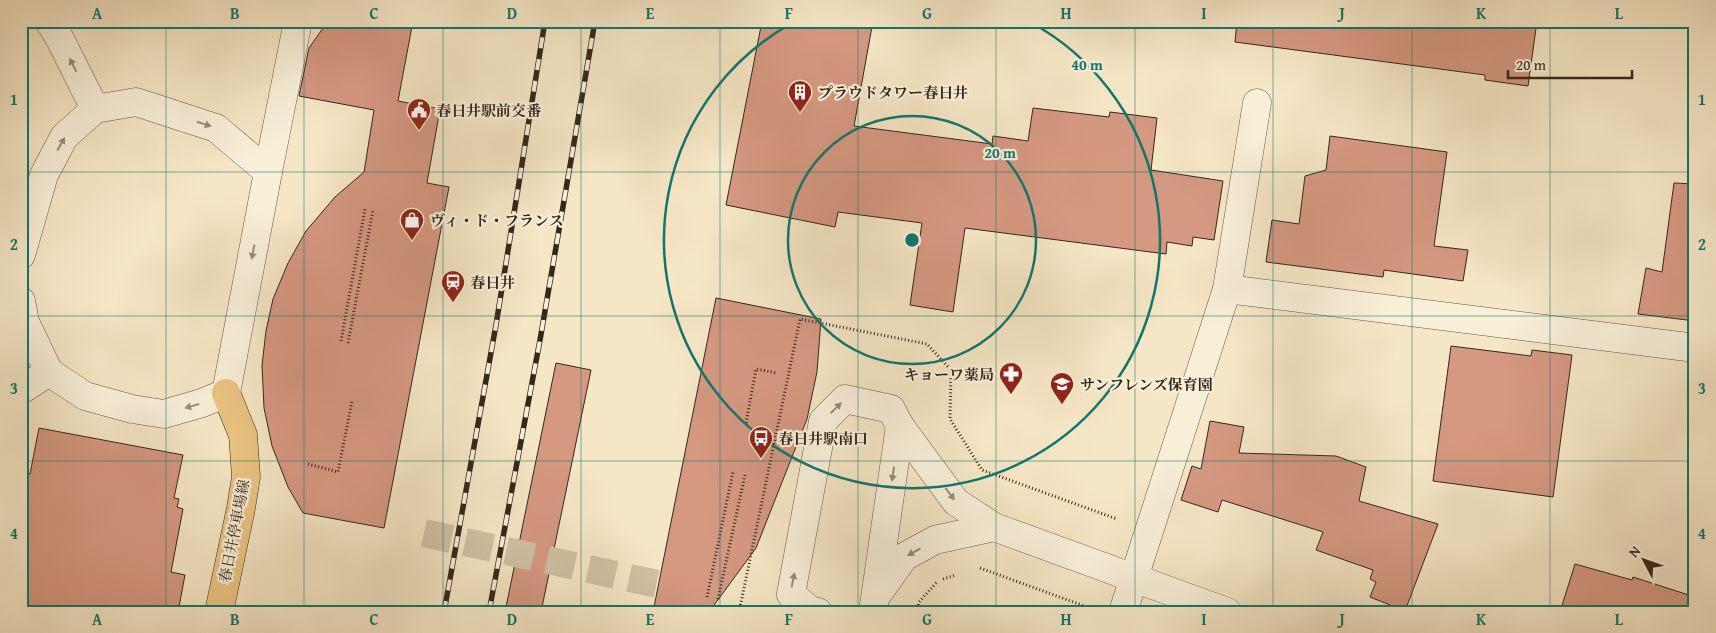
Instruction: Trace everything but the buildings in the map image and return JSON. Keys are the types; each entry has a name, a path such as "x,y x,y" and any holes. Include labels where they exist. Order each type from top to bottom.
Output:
{"main road":[{"name":"春日井停車場線","path":"218,612 246,477 243,435 226,393"}],"street":[{"path":"49,21 95,109"},
{"path":"21,301 25,322 49,372 85,396 132,409 164,414 202,403 226,393 298,21"},
{"path":"21,255 32,178 64,136 95,109 136,102 216,128 268,172"},
{"path":"1123,612 1227,289 1257,103"},
{"path":"1227,289 1695,348"},
{"path":"21,390 49,372"},
{"path":"818,612 810,610 791,594 823,421 845,399 891,409 900,426 956,502 994,527 1227,612"},
{"path":"868,606 900,426"},
{"path":"868,606 904,557 935,540 994,527"}],"path":[{"path":"341,341 365,209"},
{"path":"348,343 373,210"},
{"path":"739,612 800,319 927,344 951,370 950,418 982,470 1120,520"},
{"path":"746,423 756,369 777,374"},
{"path":"308,464 338,472 352,401"},
{"path":"707,597 733,472"},
{"path":"718,599 746,475"},
{"path":"978,567 1088,608"},
{"path":"917,612 919,602 938,581 962,572"}],"tunnel":[{"path":"424,533 662,585"}],"railway":[{"path":"444,612 496,325 545,21"},
{"path":"489,612 540,340 595,21"}],"place":[{"name":"プラウドタワー春日井","path":"800,113"},
{"name":"春日井駅前交番","path":"419,131"},
{"name":"ヴィ・ド・フランス","path":"412,241"},
{"name":"春日井","path":"453,303"},
{"name":"キョーワ薬局","path":"1011,395"},
{"name":"サンフレンズ保育園","path":"1062,405"},
{"name":"春日井駅南口","path":"761,459"}]}
